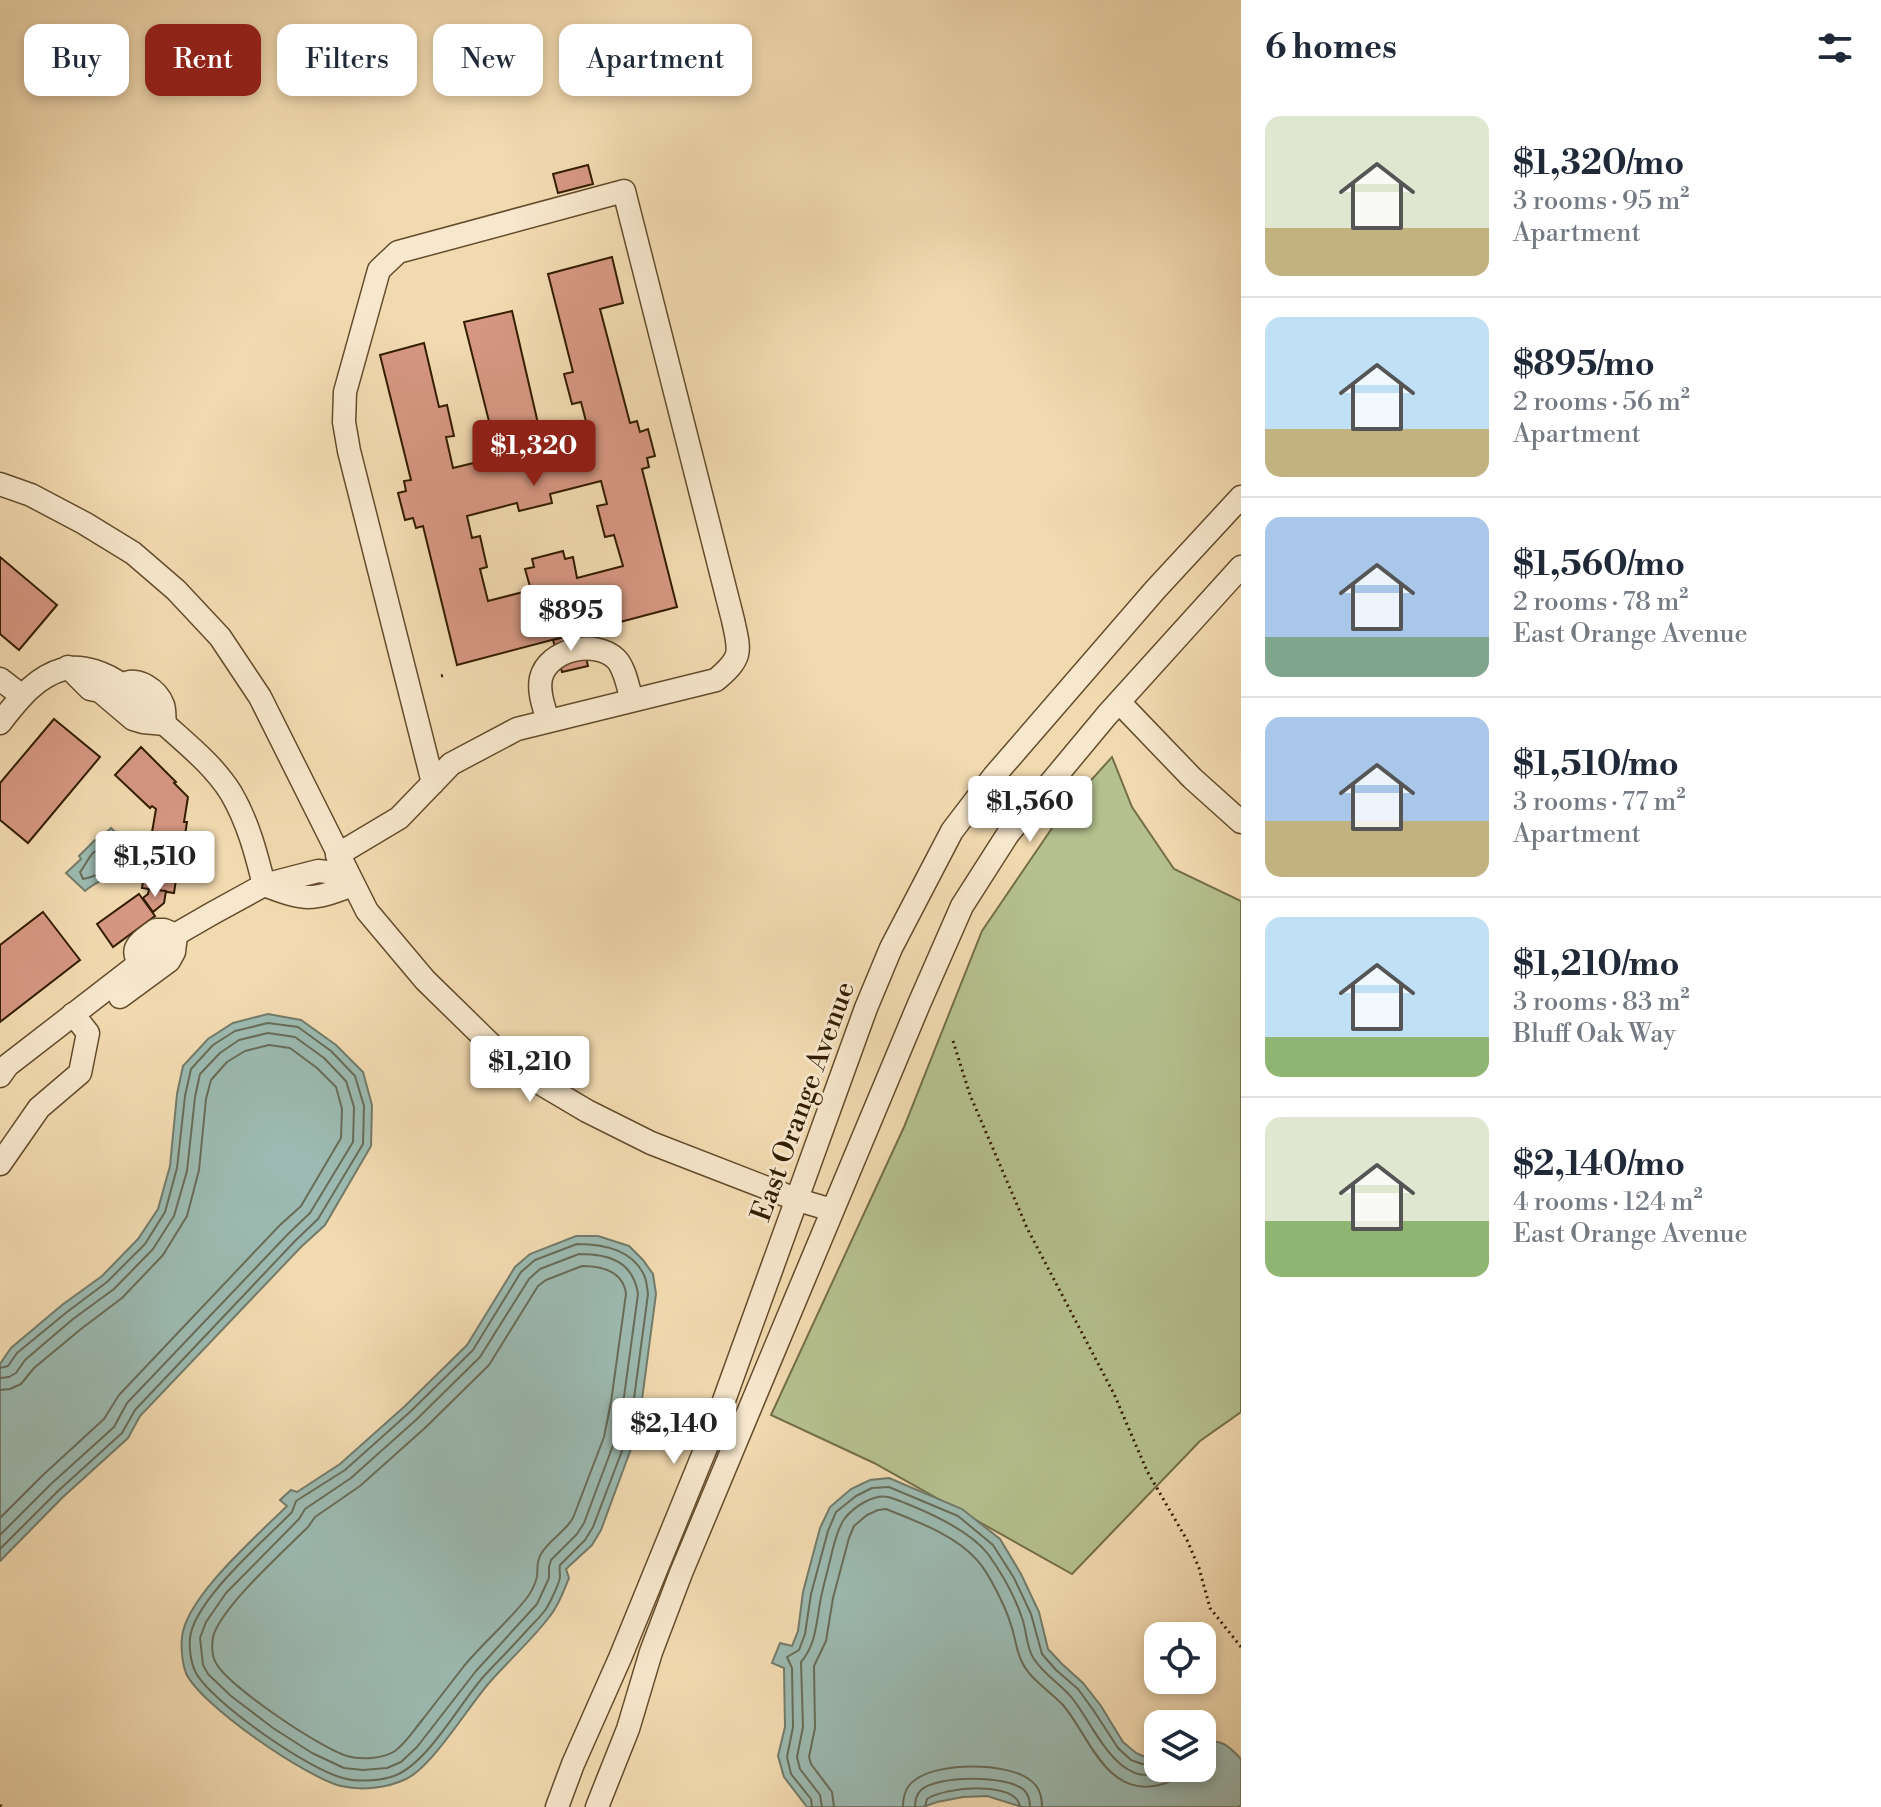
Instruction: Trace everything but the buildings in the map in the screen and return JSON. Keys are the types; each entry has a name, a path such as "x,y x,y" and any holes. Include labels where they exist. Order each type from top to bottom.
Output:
{"street":[{"path":"0,1076 8,1065 103,991 144,970 176,935 264,885 318,871 346,871 399,818 433,783 451,764 517,729 716,680 731,667 739,652 733,620 624,191 398,252 379,270 345,392 344,422 433,783"},
{"path":"0,484 31,495 133,553 176,590 220,637 260,697 367,911 425,980 516,1069 587,1111 651,1143 798,1200 832,1210"},
{"name":"East Orange Avenue","path":"557,1807 714,1428 876,984 914,901 952,831 1014,753 1155,590 1241,497"},
{"path":"597,1807 628,1729 651,1652 681,1573 962,906 1008,834 1119,702 1241,567"},
{"path":"548,721 540,689 542,673 553,660 571,651 592,649 607,653 618,661 632,700"},
{"path":"0,723 29,687 50,674 68,667 104,675 116,692 165,724 212,768 246,821 264,885"},
{"path":"0,679 22,696"},
{"path":"1119,702 1192,778 1241,822"},
{"path":"0,1164 39,1108 80,1073 88,1033 73,1014"}],"path":[{"path":"953,1041 970,1095 1027,1228 1114,1394 1147,1471 1187,1540 1210,1608 1241,1647"}],"green space":[{"path":"1112,757 1132,807 1174,869 1241,901 1241,1412 1200,1441 1072,1574 874,1463 771,1415 904,1127 982,931 1065,809"}],"water":[{"path":"111,828 123,842 121,857 117,858 109,875 85,891 66,873 95,840 97,842"},
{"path":"268,1014 301,1020 336,1045 363,1072 372,1105 371,1146 325,1225 140,1416 128,1438 63,1497 0,1561 0,1364 11,1348 102,1276 138,1239 158,1209 170,1166 183,1066 208,1039 233,1023"},
{"path":"576,1236 598,1236 629,1246 653,1274 656,1294 641,1407 632,1446 601,1530 592,1545 566,1569 569,1578 550,1616 489,1683 438,1750 416,1772 399,1782 374,1788 349,1788 325,1780 281,1755 232,1721 195,1687 186,1673 183,1660 182,1637 186,1621 225,1567 287,1506 280,1500 291,1490 297,1492 340,1464 467,1345 515,1267 530,1254"},
{"path":"889,1478 962,1509 1000,1539 1039,1612 1048,1649 1083,1683 1123,1742 1144,1757 1144,1782 1216,1782 1216,1742 1220,1742 1241,1759 1241,1805 1022,1807 987,1796 963,1797 923,1807 807,1807 784,1777 778,1756 785,1727 784,1668 772,1663 780,1643 792,1646 798,1631 803,1592 820,1528 830,1507 851,1489 870,1480"}]}
